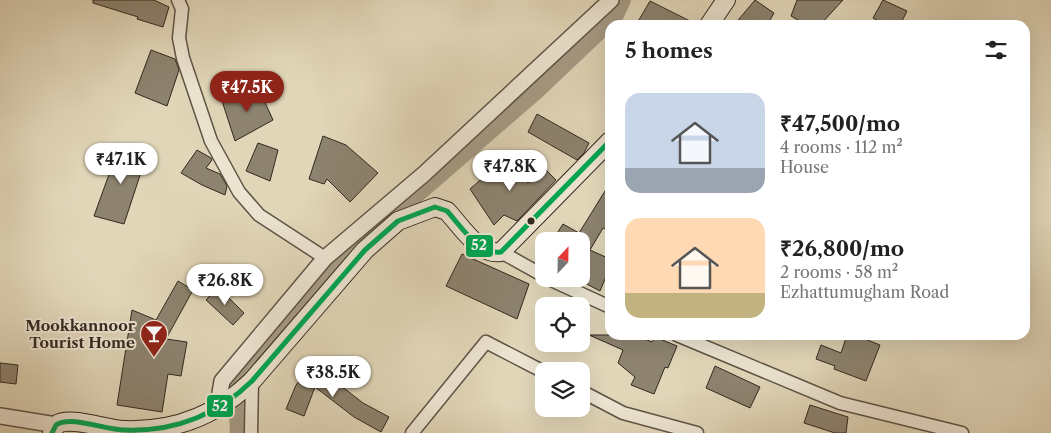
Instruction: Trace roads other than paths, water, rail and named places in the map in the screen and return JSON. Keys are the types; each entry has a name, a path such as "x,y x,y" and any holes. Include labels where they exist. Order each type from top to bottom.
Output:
{"main road":[{"path":"712,20 726,0"},
{"path":"54,429 66,421 123,430 163,428 187,424 217,410 252,381 365,250 398,221 434,207 441,208 447,211 482,249 492,253 501,252 605,146"}],"street":[{"path":"178,0 182,14 179,38 183,58 211,141 239,192 259,215 325,258"},
{"path":"217,410 222,381 325,258 424,174 611,0"},
{"path":"501,252 535,271"},
{"path":"569,288 605,305"},
{"path":"689,340 840,403 962,433"},
{"path":"412,433 486,342 535,367"},
{"path":"251,433 252,381"},
{"path":"590,396 623,413 697,433"},
{"path":"0,416 54,429"}],"waterway":[{"path":"612,20 623,0"},
{"path":"236,396 234,380 327,273 536,92 605,26"},
{"path":"236,397 238,433"}],"place":[{"name":"Mookkannoor Tourist Home","path":"154,358"}]}
